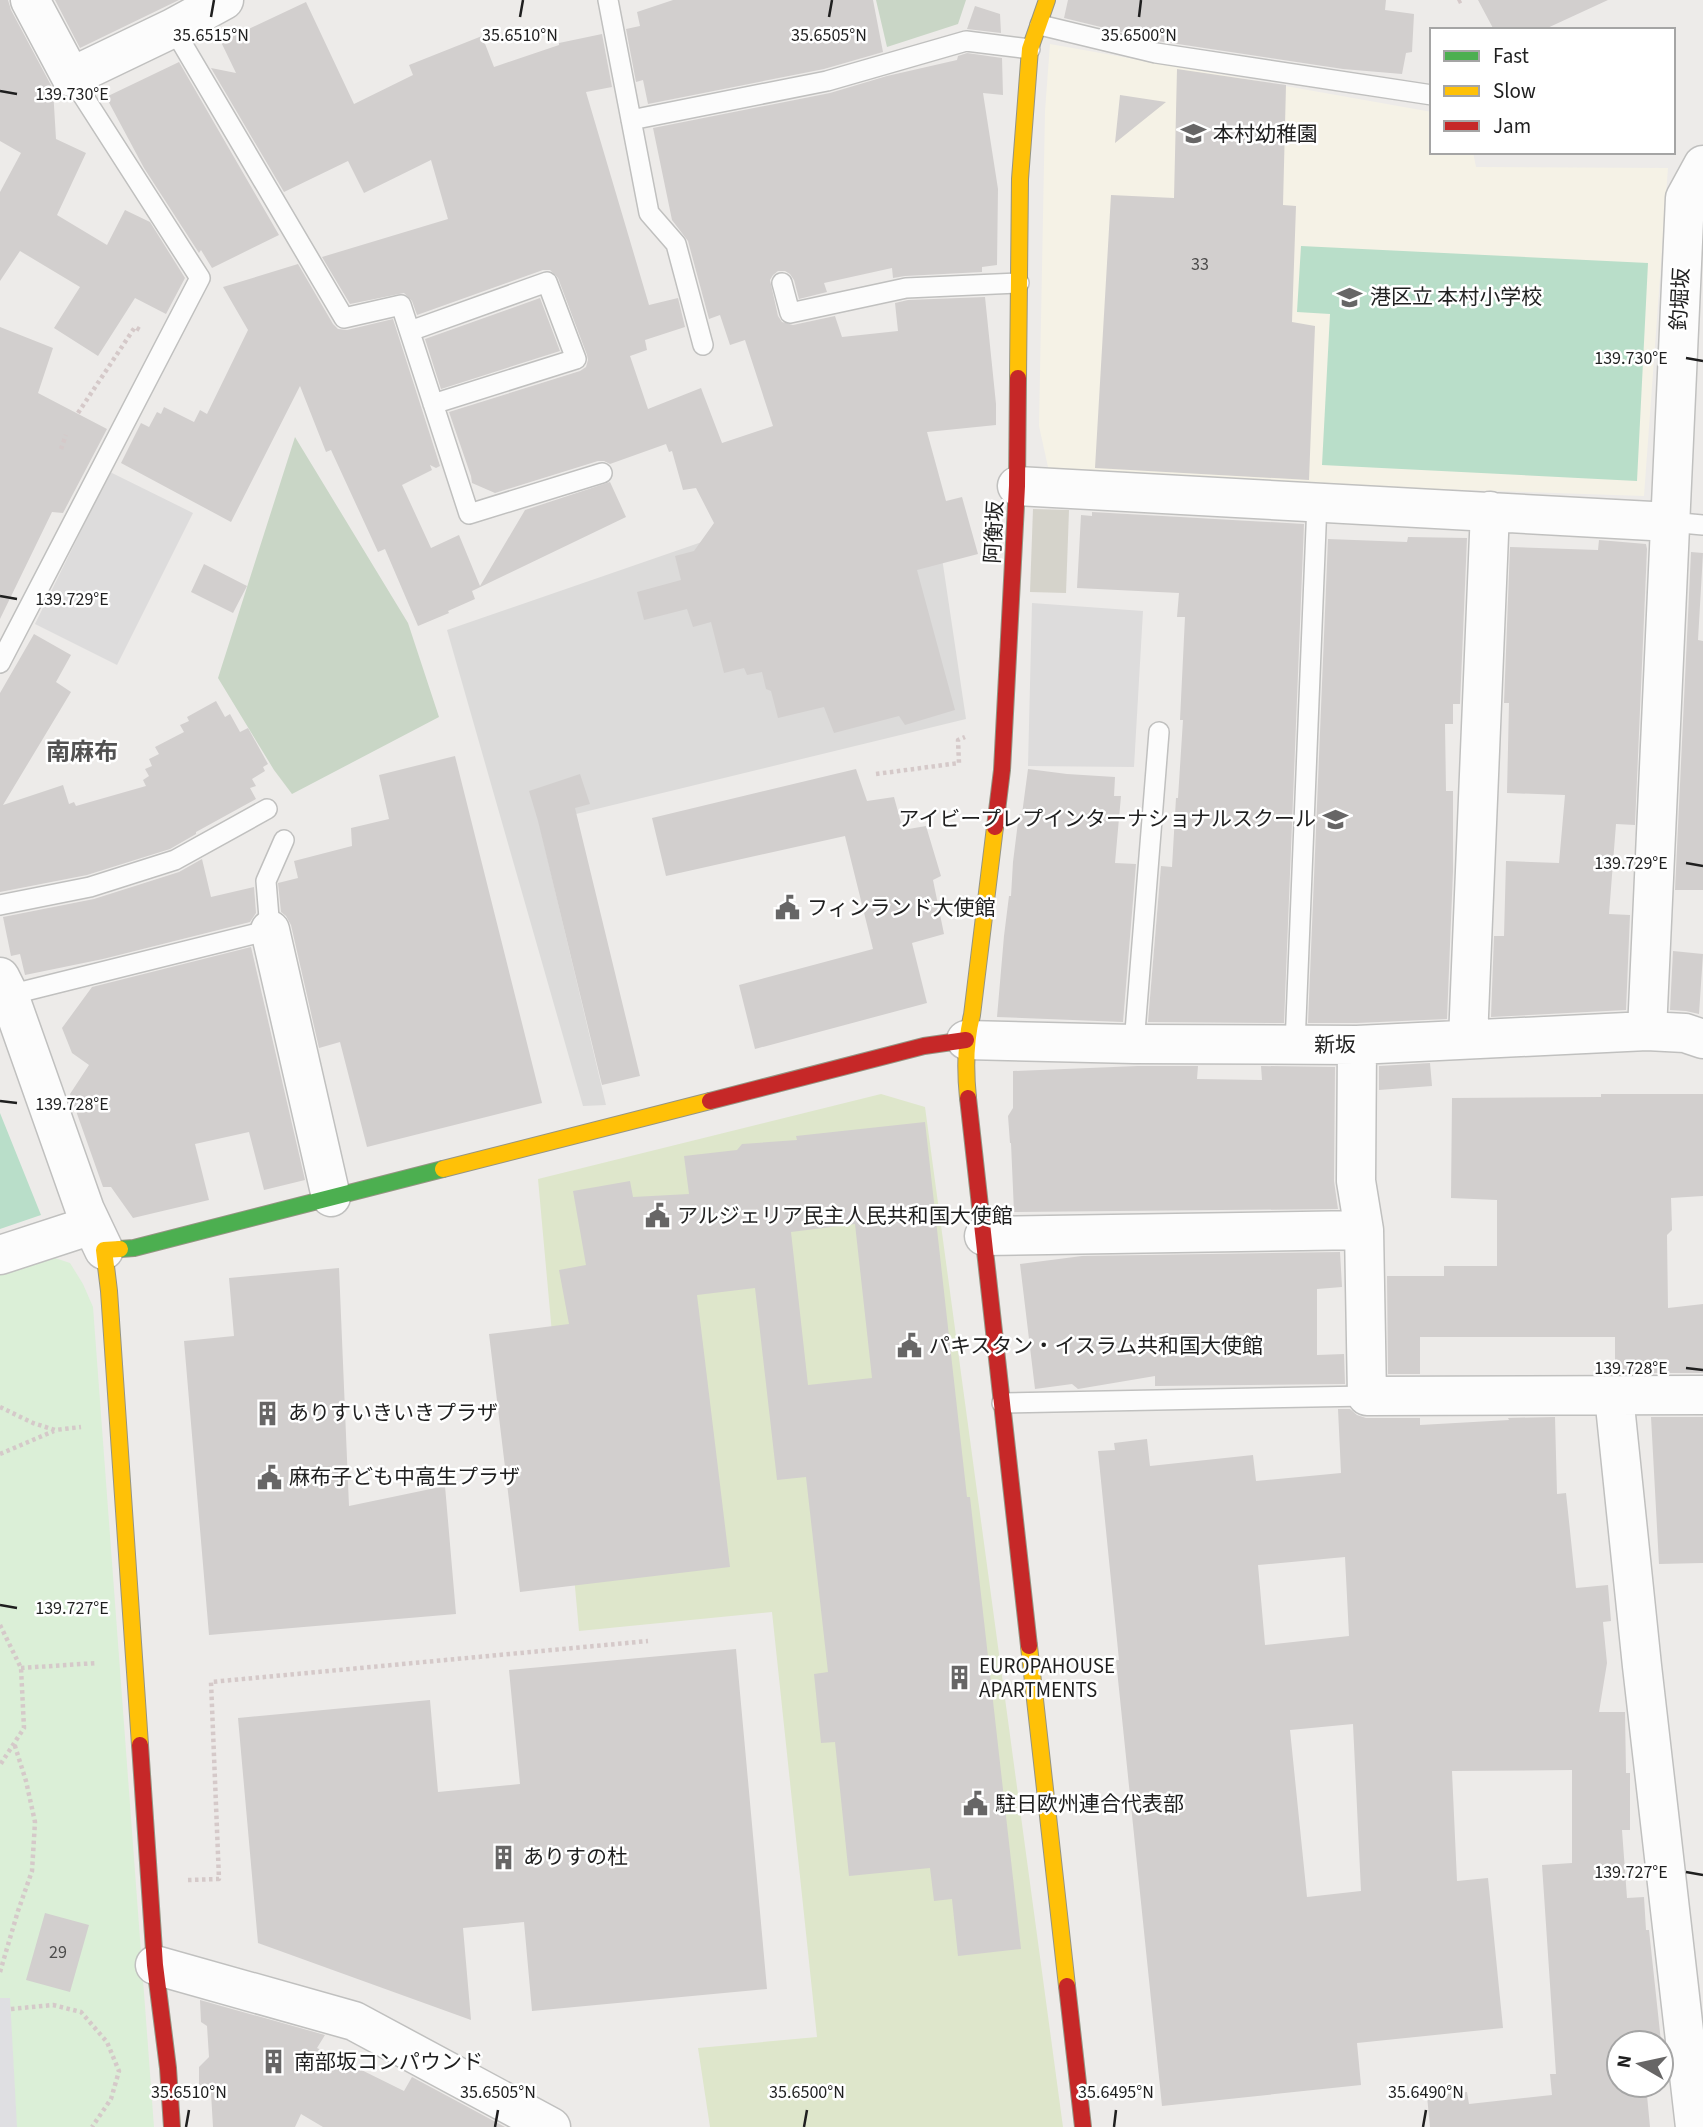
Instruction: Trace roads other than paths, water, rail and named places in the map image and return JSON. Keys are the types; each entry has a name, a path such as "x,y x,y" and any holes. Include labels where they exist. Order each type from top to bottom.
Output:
{"street":[{"path":"30,0 71,77 224,0"},
{"name":"阿衡坂","path":"1048,0 1030,50 1020,178 1017,486 1005,722 1002,770 979,961 966,1040 965,1072 1083,2127"},
{"name":"釣堀坂","path":"1647,1031 1686,523 1685,198 1703,165"},
{"path":"1017,486 1686,523"},
{"path":"1468,1040 1490,511"},
{"path":"270,930 331,1198"},
{"path":"4,986 98,1238 109,1290 148,1880 172,2127"},
{"name":"新坂","path":"966,1040 1357,1045 1647,1031 1685,1033 1703,1039"},
{"path":"0,1255 98,1238 134,1248 902,1051 966,1040"},
{"path":"1357,1045 1356,1181 1364,1230 1367,1396 1703,1395"},
{"path":"984,1236 1364,1230"},
{"path":"1614,1396 1643,1680 1695,2127"},
{"path":"155,1965 354,2021 551,2127"}],"lane":[{"path":"608,0 649,213 676,244 703,345"},
{"path":"1040,25 1156,53 1430,94"},
{"path":"173,28 344,318 401,304 469,514 602,473"},
{"path":"631,120 827,81 966,41 1030,50"},
{"path":"0,663 200,278 71,77"},
{"path":"410,331 547,282 576,359 433,404"},
{"path":"782,283 790,313 906,288 1019,283"},
{"path":"1295,1045 1317,503"},
{"path":"1134,1044 1159,732"},
{"path":"0,905 90,887 175,860 267,809"},
{"path":"4,986 270,930 266,881 284,840"},
{"path":"1002,1403 1367,1396"}],"place":[{"name":"本村幼稚園","path":"1193,134"},
{"name":"港区立 本村小学校","path":"1350,297"},
{"name":"アイビープレプインターナショナルスクール","path":"1336,819"},
{"name":"フィンランド大使館","path":"787,908"},
{"name":"アルジェリア民主人民共和国大使館","path":"657,1216"},
{"name":"パキスタン・イスラム共和国大使館","path":"909,1346"},
{"name":"ありすいきいきプラザ","path":"268,1413"},
{"name":"麻布子ども中高生プラザ","path":"269,1477"},
{"name":"EUROPAHOUSE APARTMENTS","path":"959,1678"},
{"name":"駐日欧州連合代表部","path":"975,1804"},
{"name":"ありすの杜","path":"503,1857"},
{"name":"南部坂コンパウンド","path":"274,2062"}],"district":[{"name":"南麻布","path":"82,752"}]}
